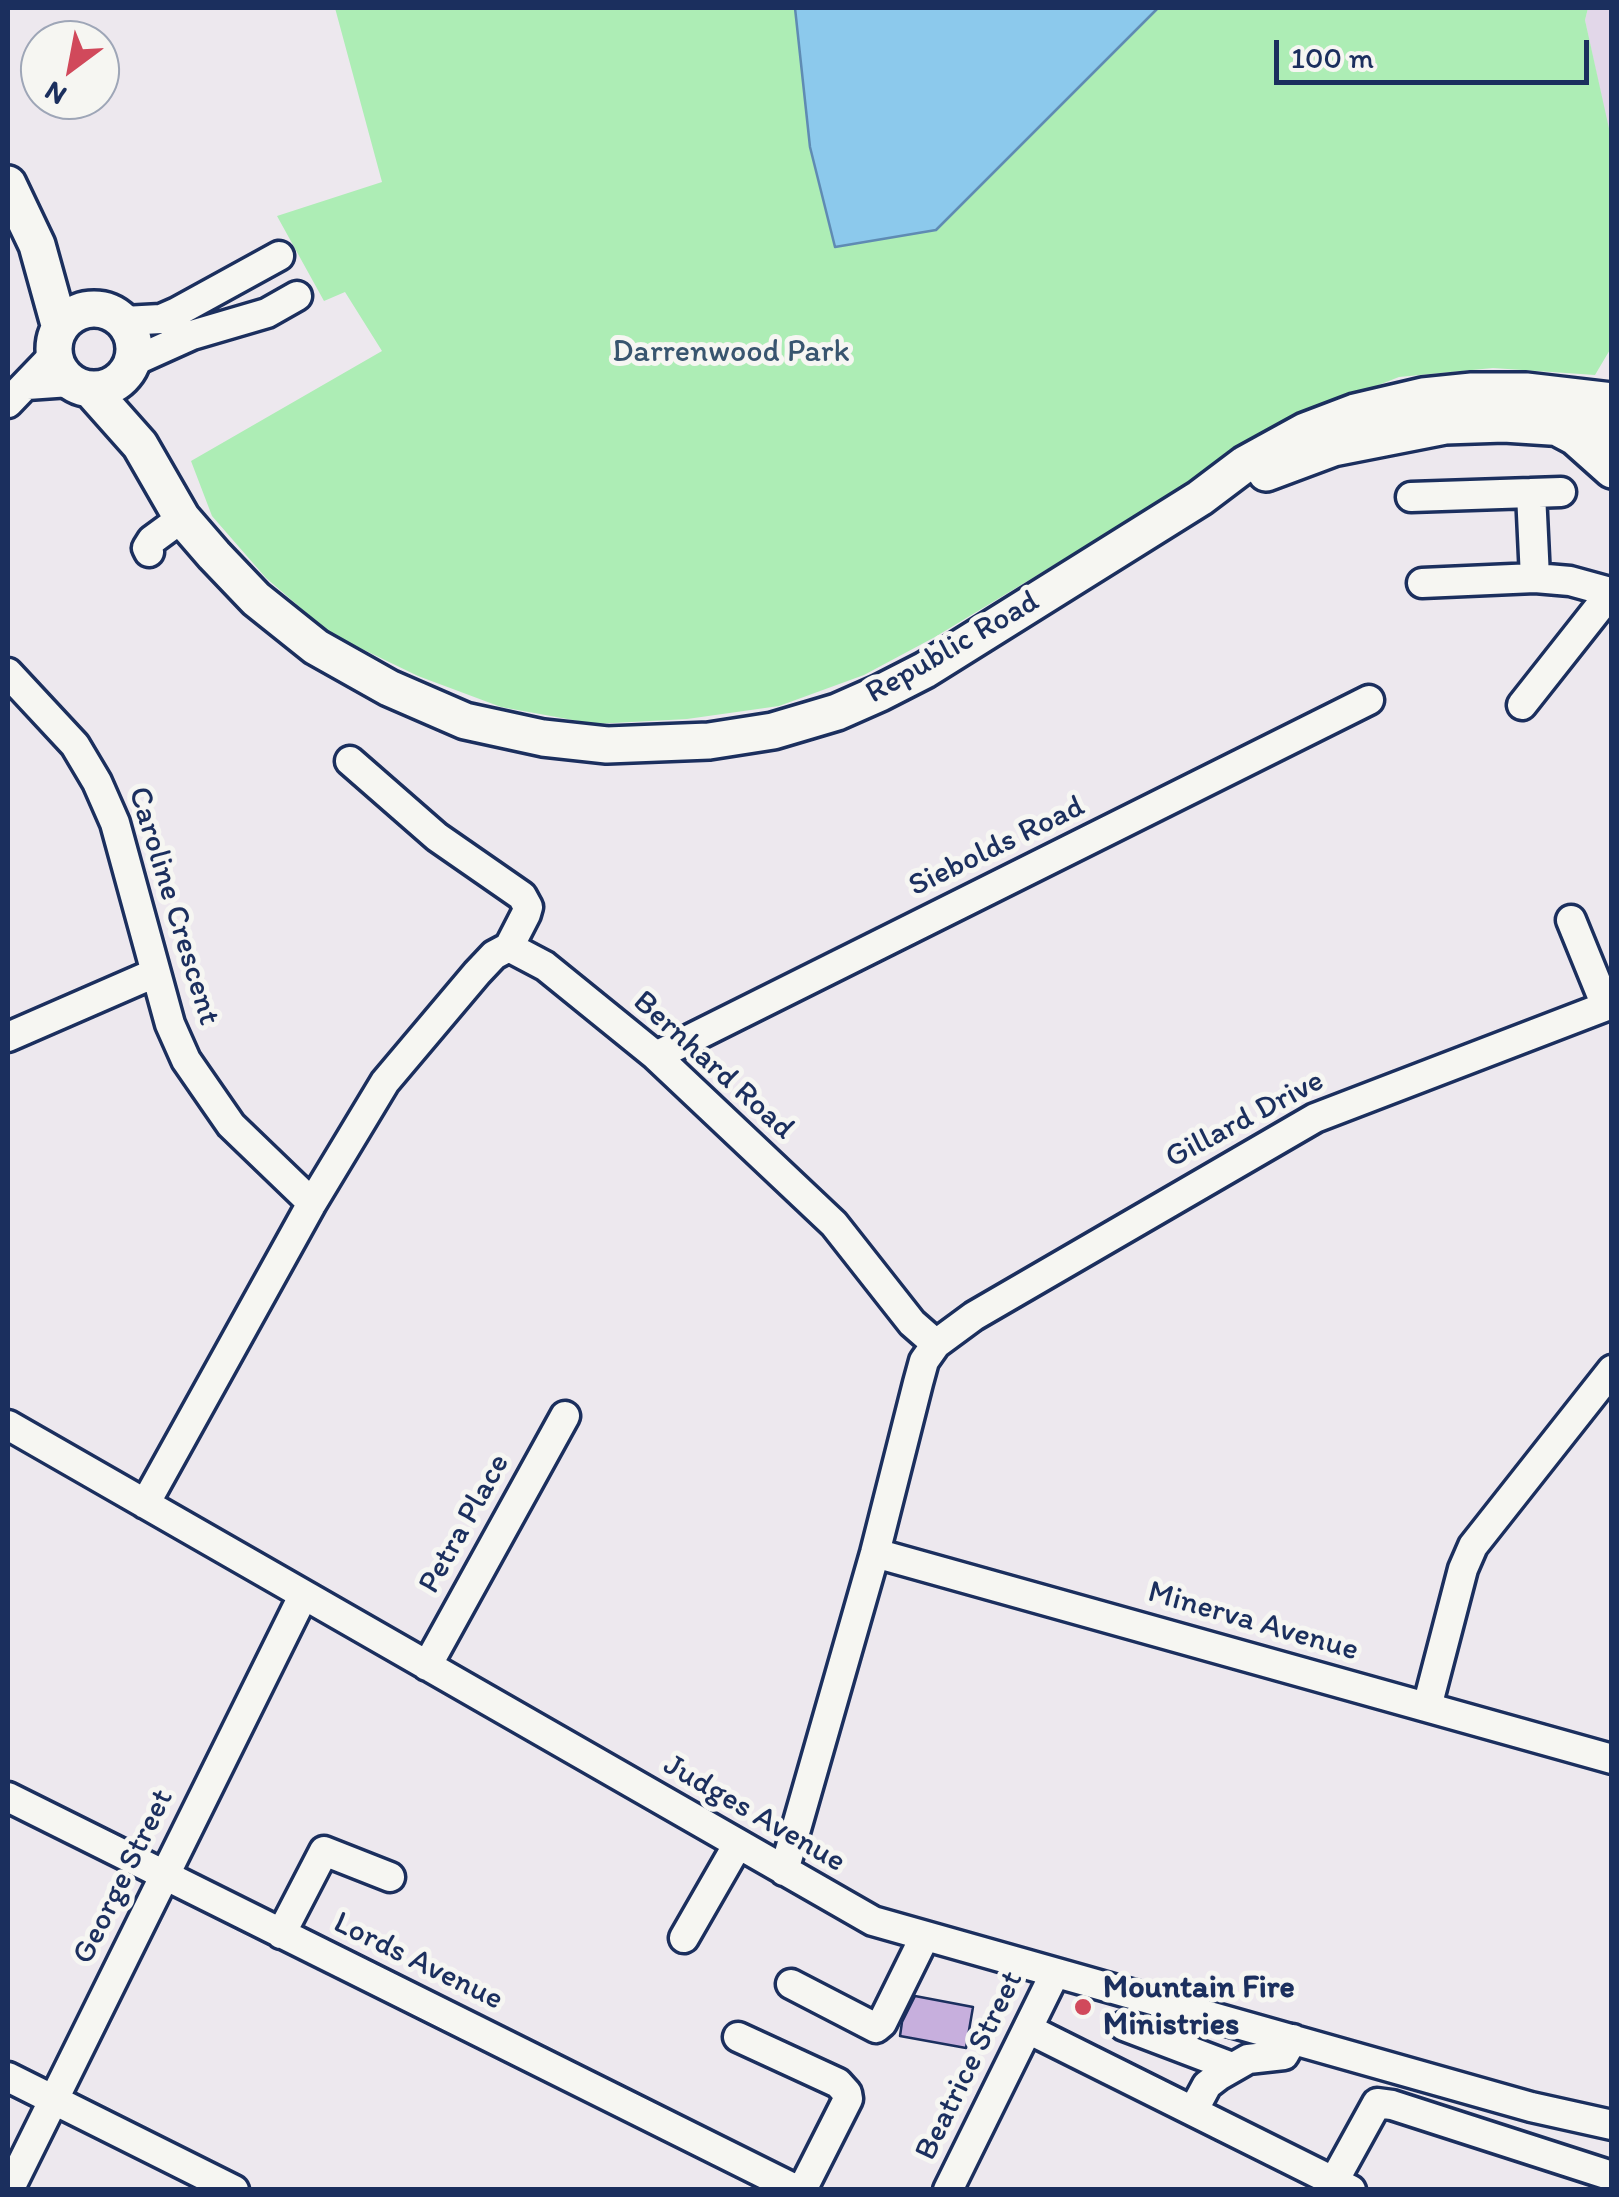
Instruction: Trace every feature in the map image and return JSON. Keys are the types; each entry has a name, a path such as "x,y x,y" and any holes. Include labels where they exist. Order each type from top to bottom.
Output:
{"main road":[{"name":"Republic Road","path":"8,184 37,245 69,364 140,445 182,518 256,599 316,647 389,688 465,721 544,738 608,745 710,742 773,731 837,712 926,670 1200,498 1244,464 1305,431 1387,403 1472,391 1526,391 1612,401"},
{"name":"Republic Road","path":"37,245 111,316"},
{"path":"79,311 111,316 132,335 135,350 130,367 108,387 69,364 79,311"},
{"name":"Republic Road","path":"130,367 140,445"},
{"name":"Republic Road","path":"1200,498 1333,448 1392,434 1445,426 1612,431"},
{"path":"1557,427 1576,437 1612,470"}],"street":[{"path":"111,316 160,318 177,312 279,256"},
{"path":"130,367 192,335 267,313 298,296"},
{"path":"17,394 69,364"},
{"path":"1411,498 1561,492"},
{"path":"1531,494 1535,578"},
{"path":"149,552 152,540 182,518"},
{"path":"1422,583 1535,578 1570,581 1611,592 1522,705"},
{"name":"Caroline Crescent","path":"8,673 75,745 97,782 115,824 170,1024 186,1060 231,1124 312,1204"},
{"name":"Siebolds Road","path":"656,1056 1369,700"},
{"path":"145,1504 380,1090 408,1052 494,955 509,947 528,907 522,896 437,838 350,761"},
{"path":"1571,920 1609,1005"},
{"name":"Bernhard Road","path":"509,947 545,966 656,1056 834,1224 912,1324 936,1344"},
{"path":"8,1037 155,973"},
{"name":"Gillard Drive","path":"936,1344 948,1332 991,1306 1315,1118 1609,1005"},
{"path":"784,1871 875,1553 924,1361 936,1344"},
{"path":"1426,1707 1463,1569 1473,1546 1611,1372"},
{"name":"Petra Place","path":"427,1666 565,1416"},
{"name":"Judges Avenue","path":"8,1425 861,1915 1531,2107 1612,2125"},
{"name":"Minerva Avenue","path":"875,1553 1612,1759"},
{"name":"George Street","path":"9,2190 303,1596"},
{"name":"Lords Avenue","path":"8,1797 800,2190"},
{"path":"684,1938 738,1844"},
{"path":"282,1934 324,1851 390,1877"},
{"path":"790,1984 876,2028 925,1936"},
{"name":"Beatrice Street","path":"948,2190 1055,1973"},
{"path":"1124,2026 1232,2067"},
{"path":"1028,2029 1342,2185 1376,2103 1392,2104 1612,2176"},
{"path":"738,2037 838,2083 847,2093 848,2099 800,2190"},
{"path":"1192,2111 1208,2085 1232,2067 1254,2057 1284,2056 1293,2040"},
{"path":"8,2077 234,2190"},
{"name":"Judges Avenue","path":"1531,2107 1612,2136"}],"shaded area":[{"path":"1588,8 1611,8 1611,142 1585,20"}],"green space":[{"name":"Darrenwood Park","path":"335,8 1588,8 1585,20 1612,142 1611,348 1595,375 1493,368 1399,377 1300,416 935,637 864,675 779,706 687,719 595,724 501,707 418,676 331,634 266,578 212,516 191,461 382,351 345,292 324,301 277,216 382,182"}],"water":[{"path":"795,8 1158,8 936,230 835,247 810,147"}],"building":[{"path":"915,1996 973,2007 966,2048 900,2036 902,2022"}],"place":[{"name":"Mountain Fire Ministries","path":"1083,2007"}]}
